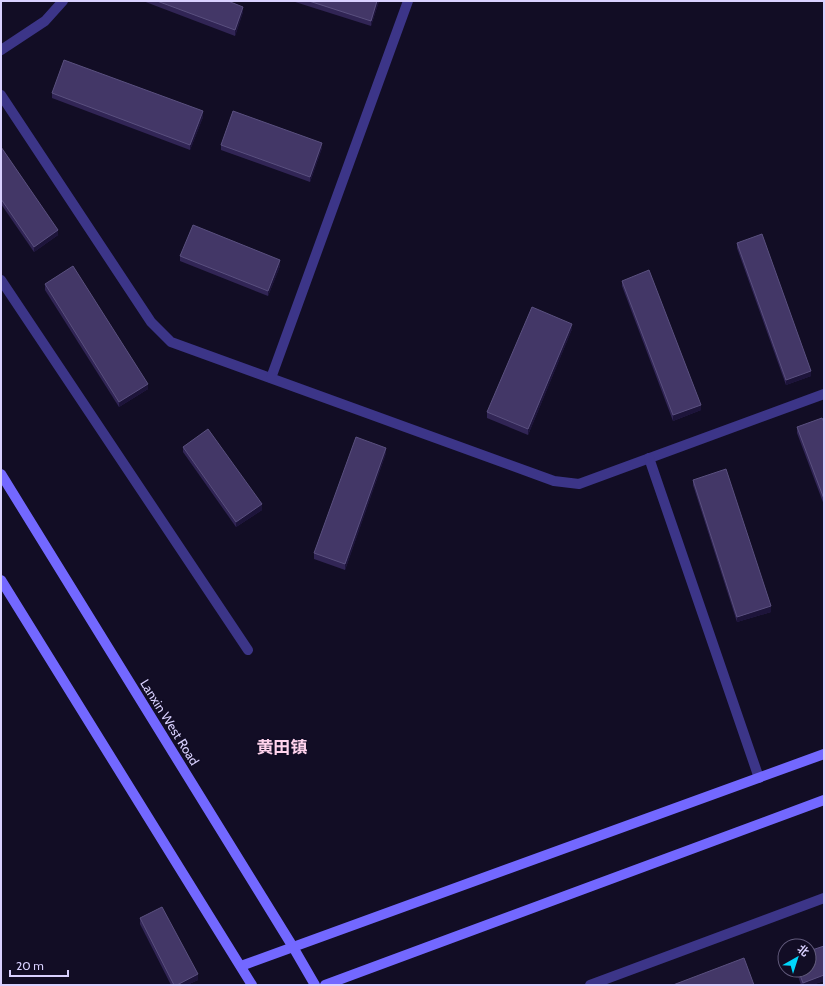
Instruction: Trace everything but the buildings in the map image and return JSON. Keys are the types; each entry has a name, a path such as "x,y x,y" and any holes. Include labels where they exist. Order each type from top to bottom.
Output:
{"main road":[{"name":"Lanxin West Road","path":"1,474 315,985"},
{"path":"1,580 252,985"},
{"path":"241,966 824,754"},
{"path":"325,985 824,800"}],"street":[{"path":"1,50 45,21 63,1"},
{"path":"271,378 408,1"},
{"path":"1,94 151,322 171,342 554,481 579,484 824,394"},
{"path":"1,280 248,650"},
{"path":"649,458 759,778"},
{"path":"590,985 824,898"}],"district":[{"name":"黄田镇","path":"282,747"}]}
